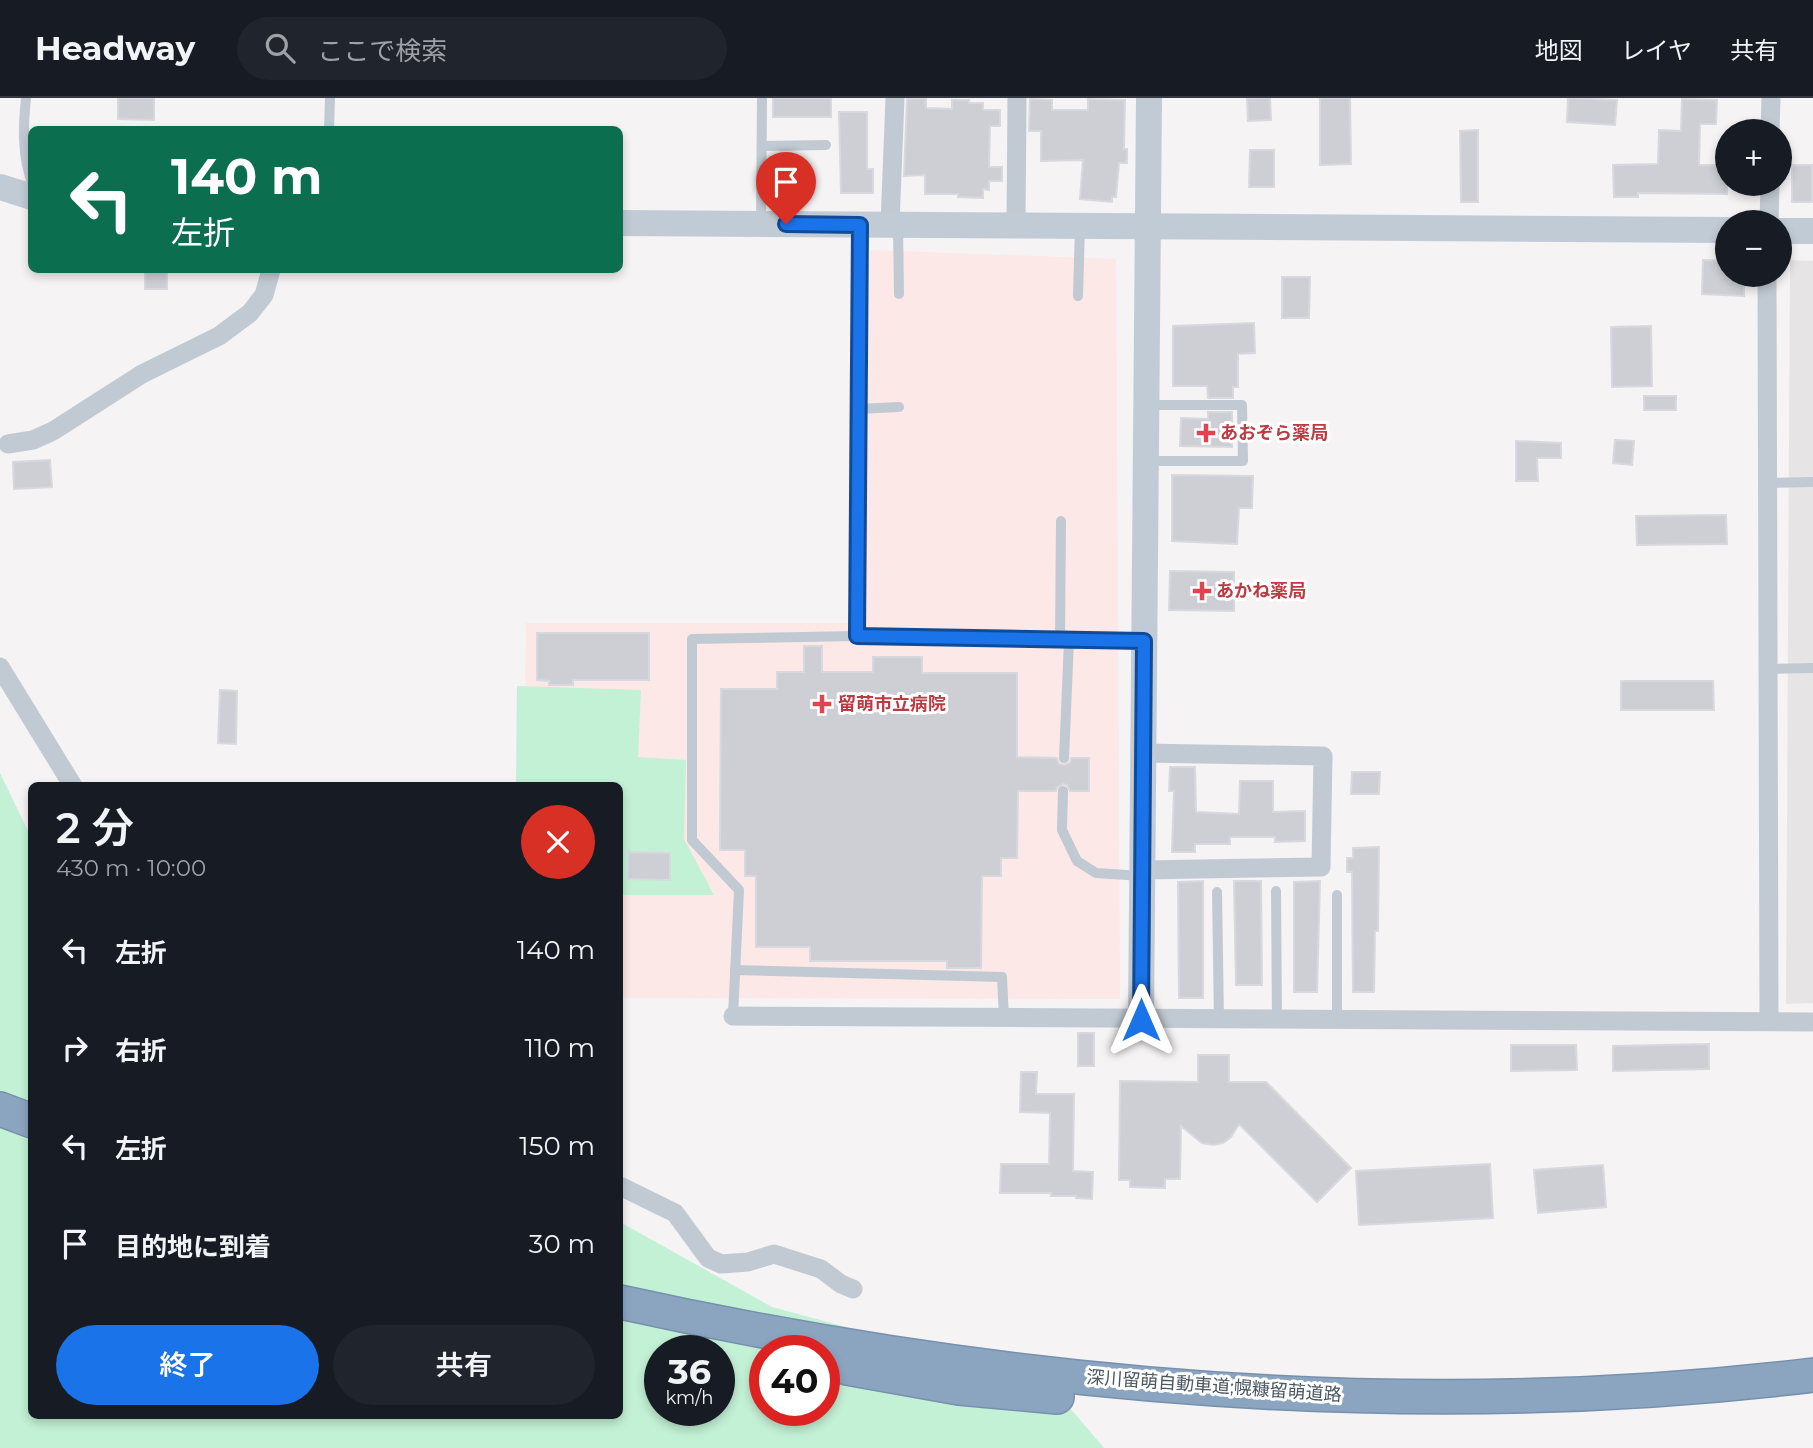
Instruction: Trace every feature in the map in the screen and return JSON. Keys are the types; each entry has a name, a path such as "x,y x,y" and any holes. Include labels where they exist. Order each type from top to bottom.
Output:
{"highway":[{"path":"0,1109 28,1120"},
{"path":"0,1132 28,1142"},
{"name":"深川留萌自動車道;幌糠留萌道路","path":"623,1303 705,1321 965,1364 1143,1383 1326,1396 1514,1397 1737,1384 1813,1375"},
{"path":"623,1326 749,1350"},
{"name":"深川留萌自動車道;幌糠留萌道路","path":"840,1367 959,1388 1144,1405 1489,1419 1712,1407 1813,1393"}],"street":[{"path":"894,225 895,98"},
{"path":"1016,225 1017,98"},
{"path":"1141,1020 1149,98"},
{"path":"1770,119 1771,98"},
{"path":"623,223 1715,230"},
{"path":"1792,231 1813,231"},
{"path":"8,444 33,440 53,431 142,374 219,336 250,313 264,295 270,273"},
{"path":"1768,287 1769,1021"},
{"path":"0,667 71,782"},
{"path":"1142,873 1321,867 1323,756 1143,753"},
{"path":"733,1016 1813,1022"},
{"path":"623,1187 675,1213 708,1258 722,1264 748,1262 774,1254 821,1269 841,1284 853,1289"}],"lane":[{"path":"17,189 25,163 23,125 26,98"},
{"path":"329,126 330,98"},
{"path":"761,224 762,98"},
{"path":"762,146 826,145"},
{"path":"857,636 860,225"},
{"path":"894,225 899,294"},
{"path":"1079,296 1080,226"},
{"path":"1145,405 1242,405 1242,461 1145,461"},
{"path":"859,409 899,407"},
{"path":"1768,483 1813,482"},
{"path":"1061,521 1064,758"},
{"path":"733,1016 739,890 692,840 692,639 857,636 1144,641"},
{"path":"1768,669 1813,668"},
{"path":"1063,791 1062,830 1077,861 1096,873 1142,873"},
{"path":"1276,891 1277,1020"},
{"path":"1217,892 1219,1020"},
{"path":"1337,895 1337,1020"},
{"path":"735,970 1002,977 1004,1018"}],"shaded area":[{"name":"留萌市立病院","path":"870,250 1116,259 1120,999 623,998 623,782 524,782 526,623 865,623"},
{"path":"1792,260 1813,261 1813,1003 1786,1004"}],"green space":[{"path":"517,686 641,690 638,757 686,760 684,839 714,895 623,895 623,782 516,782"},
{"path":"0,773 28,831 28,1419 623,1419 623,1224 772,1307 868,1333 1023,1353 1104,1448 0,1448"}],"building":[{"path":"118,98 154,98 154,120 118,119"},
{"path":"773,98 831,98 831,117 773,117"},
{"path":"926,98 926,108 952,109 952,100 969,100 969,103 983,103 983,110 1000,110 1000,126 990,126 989,167 1002,167 1002,181 989,181 989,190 983,189 983,198 958,197 958,194 925,194 925,175 904,176 907,99"},
{"path":"1247,98 1270,98 1271,120 1248,121"},
{"path":"1320,98 1350,98 1351,164 1320,165"},
{"path":"1568,98 1617,100 1615,125 1567,122"},
{"path":"1030,99 1052,100 1052,110 1088,110 1088,99 1125,100 1124,149 1127,149 1127,163 1119,163 1116,197 1112,197 1112,202 1080,199 1083,160 1041,161 1041,131 1029,131"},
{"path":"1682,99 1717,100 1715,124 1700,124 1699,165 1715,165 1715,194 1638,193 1638,197 1614,197 1613,165 1658,164 1659,130 1681,131"},
{"path":"839,112 867,112 867,169 873,169 873,193 841,193"},
{"path":"1478,130 1478,202 1461,202 1460,131"},
{"path":"1250,150 1274,150 1274,187 1249,187"},
{"path":"1792,165 1812,165 1812,202 1792,202"},
{"path":"1703,260 1715,260 1715,287 1744,287 1744,296 1702,294"},
{"path":"145,273 167,273 167,289 145,289"},
{"path":"1282,277 1310,277 1309,318 1282,318"},
{"path":"1254,323 1255,353 1238,354 1238,387 1233,387 1233,398 1208,398 1207,386 1173,386 1173,326"},
{"path":"1651,326 1652,386 1612,387 1611,327"},
{"path":"1644,396 1676,396 1676,410 1644,410"},
{"name":"あおぞら薬局","path":"1208,412 1232,412 1232,447 1180,446 1181,418 1208,419"},
{"path":"1615,440 1634,441 1632,465 1613,463"},
{"path":"1516,441 1561,443 1561,458 1537,458 1538,481 1516,481"},
{"path":"50,460 52,487 14,489 13,462"},
{"path":"1172,475 1253,476 1252,508 1239,508 1237,544 1172,541"},
{"path":"1726,515 1727,544 1637,545 1636,516"},
{"name":"あかね薬局","path":"1170,571 1234,572 1234,611 1169,610"},
{"path":"537,633 649,633 649,680 573,680 573,685 549,685 549,681 537,680"},
{"path":"804,646 822,646 822,672 873,672 873,657 922,657 922,673 1017,673 1017,757 1057,758 1059,764 1064,765 1070,763 1071,758 1089,758 1089,791 1070,791 1067,785 1063,784 1057,787 1056,791 1018,791 1017,858 1001,858 1001,876 982,876 981,968 947,968 947,961 810,961 810,947 756,947 756,876 745,876 745,850 720,850 721,689 777,689 777,672 804,672"},
{"path":"1621,681 1713,681 1714,710 1621,710"},
{"path":"220,690 237,691 236,744 218,743"},
{"path":"1170,767 1195,767 1196,812 1239,814 1240,781 1273,781 1273,812 1305,811 1305,841 1275,842 1275,837 1230,837 1230,844 1195,844 1195,852 1172,852 1174,791 1169,791"},
{"path":"1352,772 1380,772 1379,794 1351,794"},
{"path":"1379,847 1374,992 1353,992 1352,872 1347,872 1347,858 1353,858 1353,848"},
{"path":"629,852 670,853 670,880 628,879"},
{"path":"1203,881 1203,998 1179,998 1178,882"},
{"path":"1234,881 1261,881 1262,985 1236,985"},
{"path":"1320,881 1317,992 1294,992 1294,882"},
{"path":"1078,1033 1094,1033 1094,1066 1078,1066"},
{"path":"1709,1044 1709,1069 1613,1071 1613,1046"},
{"path":"1511,1045 1576,1045 1577,1070 1511,1071"},
{"path":"1198,1055 1229,1055 1229,1082 1266,1082 1351,1168 1317,1202 1239,1124 1231,1137 1223,1143 1213,1145 1202,1143 1181,1126 1180,1179 1165,1179 1165,1188 1130,1187 1130,1180 1119,1180 1120,1081 1198,1082"},
{"path":"1021,1072 1037,1072 1036,1094 1074,1094 1073,1171 1093,1172 1092,1199 1051,1196 1051,1193 1000,1193 1001,1164 1049,1164 1050,1113 1020,1112"},
{"path":"1490,1164 1493,1218 1359,1225 1356,1171"},
{"path":"1603,1165 1606,1207 1538,1213 1534,1170"}],"place":[{"name":"あおぞら薬局","path":"1206,433"},
{"name":"あかね薬局","path":"1202,591"},
{"name":"留萌市立病院","path":"822,704"}],"route":[{"path":"786,224 860,225 857,636 1144,641 1141,1020"}]}
